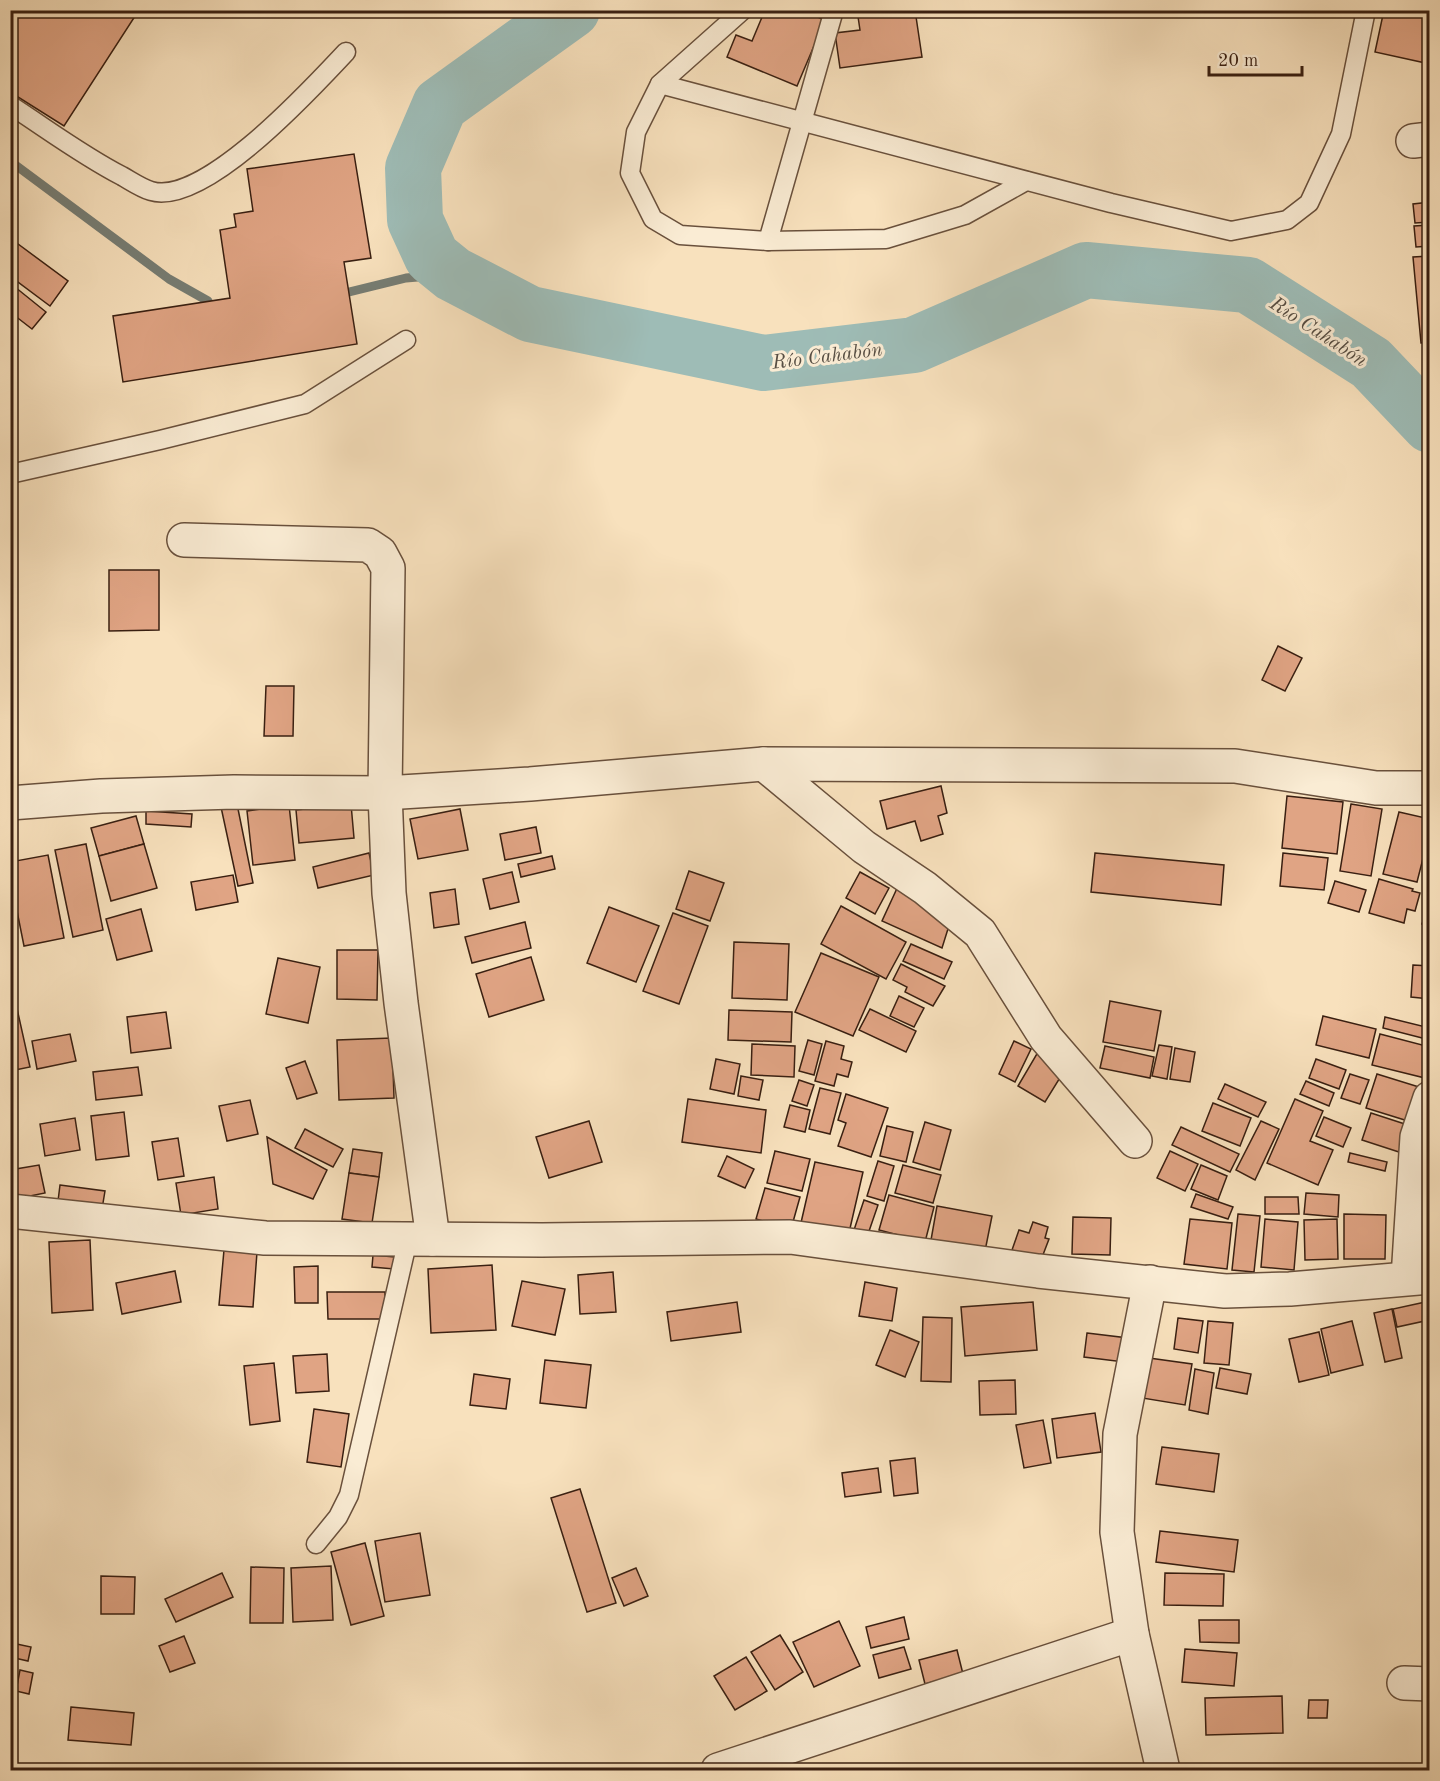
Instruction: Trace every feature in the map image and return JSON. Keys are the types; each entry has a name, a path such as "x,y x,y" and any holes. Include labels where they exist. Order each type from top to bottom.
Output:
{"street":[{"path":"184,540 368,545 380,553 388,568 385,793 390,904 401,1003 421,1239"},
{"path":"764,764 864,847 925,888 980,933 1046,1038 1135,1141"},
{"path":"10,803 101,796 234,792 385,793 530,784 764,764 1235,766 1376,788 1430,788"},
{"path":"10,1211 265,1238 543,1240 790,1237 1038,1271 1225,1291 1290,1289 1419,1278 1417,1137 1430,1098"},
{"path":"1150,1282 1120,1434 1117,1532 1132,1634 1163,1770"},
{"path":"718,1770 1132,1634"}],"lane":[{"path":"743,10 660,84 636,132 630,173 653,219 680,234 768,241 886,238 965,215 1026,181"},
{"path":"768,241 834,10"},
{"path":"660,84 1026,181 1231,231 1287,220 1309,203 1341,134 1366,10"},
{"path":"10,105 104,166 152,191 179,191 241,154 288,114 346,52"},
{"path":"10,474 305,404 406,340"},
{"path":"316,1544 338,1518 349,1495 421,1239"}],"building":[{"path":"10,10 139,10 64,126 10,92"},
{"path":"765,10 801,10 825,20 797,86 727,57 736,35 752,41"},
{"path":"857,10 915,10 922,57 840,68 835,33 860,30"},
{"path":"1384,10 1395,10 1430,18 1430,64 1375,52"},
{"path":"354,154 371,258 344,262 357,344 123,382 113,316 230,298 220,230 236,227 234,214 253,211 247,169"},
{"path":"1430,202 1430,222 1415,223 1413,204"},
{"path":"1430,225 1430,246 1416,247 1414,226"},
{"path":"10,238 68,281 50,306 10,276"},
{"path":"1430,256 1430,342 1421,343 1413,257"},
{"path":"10,283 46,312 32,329 10,312"},
{"path":"109,570 159,570 159,630 109,631"},
{"path":"1278,646 1302,658 1285,691 1262,680"},
{"path":"266,686 294,686 293,736 264,736"},
{"path":"941,786 947,813 938,816 943,834 921,841 915,821 887,829 880,801"},
{"path":"1287,796 1343,802 1337,854 1282,848"},
{"path":"237,804 253,883 238,886 221,807"},
{"path":"351,804 354,838 299,843 296,810"},
{"path":"1351,804 1382,809 1371,876 1340,871"},
{"path":"289,805 295,860 253,865 247,811"},
{"path":"460,809 468,850 418,859 410,819"},
{"path":"146,811 192,814 191,827 146,824"},
{"path":"1399,812 1430,819 1430,831 1417,882 1383,874"},
{"path":"136,816 144,844 99,856 91,828"},
{"path":"536,827 541,853 505,860 500,834"},
{"path":"86,844 103,930 73,937 55,850"},
{"path":"144,844 157,888 111,901 99,856"},
{"path":"369,853 374,875 318,888 313,867"},
{"path":"1095,853 1224,865 1221,905 1091,892"},
{"path":"1283,853 1328,858 1324,890 1280,886"},
{"path":"48,855 64,938 24,946 10,876 10,862"},
{"path":"552,856 555,869 521,877 518,864"},
{"path":"689,871 724,883 710,921 676,909"},
{"path":"512,872 519,902 490,909 483,879"},
{"path":"860,872 889,888 875,914 846,898"},
{"path":"233,875 238,902 196,910 191,882"},
{"path":"1379,879 1420,893 1415,911 1407,909 1404,923 1369,913"},
{"path":"1335,881 1366,890 1359,912 1328,903"},
{"path":"899,884 952,916 942,948 882,921"},
{"path":"455,889 459,924 434,928 430,893"},
{"path":"1430,901 1430,926 1422,924"},
{"path":"841,906 906,942 886,979 821,944"},
{"path":"609,907 659,926 636,982 587,963"},
{"path":"141,909 152,951 117,960 106,919"},
{"path":"673,913 708,926 679,1004 643,991"},
{"path":"525,922 531,948 472,963 465,937"},
{"path":"734,942 789,944 787,1000 732,998"},
{"path":"911,944 952,962 944,979 903,961"},
{"path":"337,950 378,950 377,1000 337,999"},
{"path":"821,953 879,977 853,1036 795,1012"},
{"path":"531,957 544,1000 489,1017 476,974"},
{"path":"278,958 320,967 308,1023 266,1014"},
{"path":"901,964 945,986 933,1006 905,992 907,987 893,980"},
{"path":"1413,965 1430,966 1430,999 1411,997"},
{"path":"899,996 924,1008 914,1027 890,1016"},
{"path":"1110,1001 1161,1011 1154,1051 1103,1042"},
{"path":"16,1004 30,1067 10,1071 10,1005"},
{"path":"870,1009 916,1031 906,1052 859,1030"},
{"path":"729,1010 792,1012 791,1042 728,1040"},
{"path":"166,1012 171,1048 131,1053 127,1017"},
{"path":"1323,1016 1376,1029 1369,1058 1316,1045"},
{"path":"1385,1017 1430,1028 1430,1040 1383,1028"},
{"path":"70,1034 76,1061 37,1069 32,1041"},
{"path":"1380,1034 1430,1047 1430,1061 1425,1078 1372,1065"},
{"path":"392,1038 394,1098 339,1100 337,1040"},
{"path":"808,1040 822,1044 814,1075 799,1071"},
{"path":"826,1041 844,1046 841,1059 852,1062 848,1077 837,1074 834,1086 815,1081"},
{"path":"1014,1041 1031,1049 1015,1082 999,1074"},
{"path":"752,1044 795,1046 794,1077 751,1075"},
{"path":"1159,1045 1172,1047 1167,1079 1152,1076"},
{"path":"1105,1046 1154,1057 1150,1078 1100,1068"},
{"path":"1175,1048 1195,1052 1190,1082 1170,1079"},
{"path":"1038,1052 1066,1068 1045,1102 1018,1086"},
{"path":"716,1059 740,1064 734,1094 710,1089"},
{"path":"1316,1059 1346,1070 1339,1089 1309,1078"},
{"path":"305,1061 317,1093 297,1099 286,1068"},
{"path":"138,1067 142,1095 96,1100 93,1072"},
{"path":"1350,1074 1369,1080 1360,1104 1341,1098"},
{"path":"1377,1074 1419,1087 1408,1121 1366,1108"},
{"path":"741,1076 763,1080 759,1100 738,1096"},
{"path":"799,1080 814,1085 807,1106 792,1101"},
{"path":"1306,1081 1334,1093 1329,1106 1300,1094"},
{"path":"1225,1084 1266,1102 1258,1117 1218,1099"},
{"path":"820,1088 841,1093 830,1134 809,1129"},
{"path":"846,1094 888,1108 871,1157 838,1146 846,1123 838,1120"},
{"path":"688,1099 766,1110 761,1153 682,1142"},
{"path":"1295,1099 1323,1111 1310,1141 1333,1150 1318,1185 1267,1163"},
{"path":"250,1100 258,1134 227,1141 219,1106"},
{"path":"1213,1103 1251,1118 1240,1146 1202,1131"},
{"path":"790,1105 810,1110 805,1132 784,1127"},
{"path":"124,1112 129,1156 96,1160 91,1116"},
{"path":"1371,1113 1411,1126 1402,1153 1362,1140"},
{"path":"1324,1117 1351,1128 1343,1147 1316,1136"},
{"path":"75,1118 80,1150 45,1156 40,1124"},
{"path":"589,1121 602,1162 549,1178 536,1137"},
{"path":"1261,1121 1279,1129 1255,1180 1236,1170"},
{"path":"925,1122 951,1130 940,1170 913,1162"},
{"path":"887,1126 913,1132 906,1162 880,1156"},
{"path":"1181,1127 1239,1154 1230,1172 1172,1145"},
{"path":"305,1129 343,1149 333,1167 295,1148"},
{"path":"267,1137 327,1170 313,1199 273,1184"},
{"path":"178,1138 184,1176 158,1180 152,1142"},
{"path":"353,1149 382,1153 379,1177 349,1173"},
{"path":"775,1151 810,1159 802,1191 767,1183"},
{"path":"1170,1151 1198,1164 1185,1191 1157,1178"},
{"path":"1350,1153 1387,1162 1385,1171 1348,1162"},
{"path":"727,1156 754,1169 745,1188 718,1176"},
{"path":"878,1161 894,1166 884,1201 867,1196"},
{"path":"815,1162 863,1172 848,1237 800,1227"},
{"path":"39,1165 45,1193 10,1200 10,1170"},
{"path":"903,1165 941,1175 933,1203 895,1193"},
{"path":"1201,1165 1227,1176 1218,1200 1191,1189"},
{"path":"349,1173 379,1177 372,1223 342,1219"},
{"path":"214,1177 218,1209 181,1215 176,1183"},
{"path":"60,1185 105,1191 101,1215 57,1209"},
{"path":"765,1188 800,1197 791,1229 756,1219"},
{"path":"1306,1193 1339,1195 1338,1217 1304,1214"},
{"path":"1196,1194 1233,1207 1228,1219 1191,1207"},
{"path":"889,1195 934,1207 925,1242 879,1230"},
{"path":"1265,1197 1298,1197 1299,1214 1265,1214"},
{"path":"864,1200 878,1205 867,1237 853,1233"},
{"path":"937,1206 992,1216 985,1251 931,1240"},
{"path":"1238,1214 1260,1216 1254,1272 1232,1270"},
{"path":"1344,1214 1386,1215 1385,1259 1344,1259"},
{"path":"1073,1217 1111,1218 1110,1255 1072,1254"},
{"path":"1190,1219 1232,1223 1227,1269 1184,1264"},
{"path":"1265,1219 1298,1222 1294,1270 1261,1267"},
{"path":"1337,1219 1338,1259 1305,1260 1304,1220"},
{"path":"1033,1222 1048,1227 1045,1238 1049,1239 1041,1260 1012,1250 1019,1230 1029,1233"},
{"path":"90,1240 93,1310 52,1313 49,1242"},
{"path":"224,1250 257,1252 253,1307 219,1305"},
{"path":"373,1255 395,1257 394,1269 372,1267"},
{"path":"492,1265 496,1330 431,1333 428,1269"},
{"path":"318,1266 318,1303 295,1303 294,1267"},
{"path":"175,1271 181,1302 122,1314 116,1283"},
{"path":"613,1272 616,1312 580,1314 578,1275"},
{"path":"522,1281 565,1289 555,1335 512,1326"},
{"path":"865,1282 897,1288 892,1321 859,1316"},
{"path":"327,1292 385,1292 385,1319 328,1319"},
{"path":"1430,1301 1430,1344 1425,1321 1397,1327 1393,1309"},
{"path":"737,1302 741,1332 671,1341 667,1312"},
{"path":"1033,1302 1037,1350 965,1356 961,1307"},
{"path":"1392,1309 1402,1358 1385,1362 1374,1313"},
{"path":"923,1317 952,1318 951,1382 921,1381"},
{"path":"1178,1318 1203,1321 1198,1353 1174,1349"},
{"path":"1208,1321 1233,1323 1229,1365 1204,1363"},
{"path":"1352,1321 1363,1365 1331,1373 1321,1329"},
{"path":"890,1330 919,1342 905,1377 876,1365"},
{"path":"1319,1332 1329,1375 1299,1382 1289,1339"},
{"path":"1087,1333 1128,1338 1124,1362 1084,1357"},
{"path":"327,1354 329,1391 296,1393 293,1356"},
{"path":"1149,1358 1192,1364 1185,1405 1142,1398"},
{"path":"545,1360 591,1365 586,1408 540,1403"},
{"path":"274,1363 280,1421 250,1425 244,1366"},
{"path":"1220,1368 1251,1374 1247,1394 1216,1388"},
{"path":"1195,1369 1214,1373 1208,1414 1189,1410"},
{"path":"474,1374 510,1379 506,1409 470,1405"},
{"path":"1015,1380 1016,1414 980,1415 979,1381"},
{"path":"314,1409 349,1414 341,1467 307,1462"},
{"path":"1095,1413 1101,1452 1057,1458 1052,1419"},
{"path":"1043,1420 1051,1463 1024,1468 1016,1425"},
{"path":"1162,1447 1219,1454 1214,1492 1156,1484"},
{"path":"915,1458 918,1493 894,1496 890,1461"},
{"path":"878,1468 881,1492 845,1497 842,1473"},
{"path":"580,1489 616,1603 587,1612 551,1498"},
{"path":"1160,1531 1238,1540 1234,1572 1156,1562"},
{"path":"420,1533 430,1595 385,1602 375,1541"},
{"path":"365,1543 384,1616 351,1625 331,1552"},
{"path":"331,1566 333,1620 293,1622 291,1568"},
{"path":"251,1567 284,1568 283,1623 250,1623"},
{"path":"636,1568 648,1596 624,1606 612,1578"},
{"path":"222,1573 233,1597 176,1622 165,1599"},
{"path":"1165,1573 1224,1574 1223,1606 1164,1605"},
{"path":"101,1576 135,1577 134,1614 101,1614"},
{"path":"904,1617 909,1639 871,1648 866,1627"},
{"path":"1199,1620 1239,1620 1239,1643 1200,1642"},
{"path":"839,1621 860,1666 814,1687 793,1642"},
{"path":"780,1635 803,1672 775,1690 751,1652"},
{"path":"184,1636 195,1663 170,1672 159,1646"},
{"path":"12,1643 31,1647 28,1661 10,1657"},
{"path":"904,1647 911,1669 879,1678 873,1655"},
{"path":"1185,1649 1237,1653 1234,1686 1182,1682"},
{"path":"957,1650 963,1674 925,1684 919,1660"},
{"path":"746,1657 767,1691 735,1710 714,1676"},
{"path":"20,1670 33,1673 29,1694 16,1691"},
{"path":"1282,1696 1283,1733 1206,1735 1205,1698"},
{"path":"1309,1700 1328,1700 1327,1718 1308,1718"},
{"path":"71,1707 134,1713 131,1745 68,1740"},
{"path":"53,1764 87,1767 87,1770 52,1770"}],"waterway":[{"name":"Río Cahabón","path":"572,10 440,105 413,168 415,220 432,257 453,274 530,314 764,363 914,345 1086,270 1248,285 1371,363 1430,425"},
{"path":"10,161 169,279 208,301"},
{"path":"349,292 406,278 453,274"}]}
